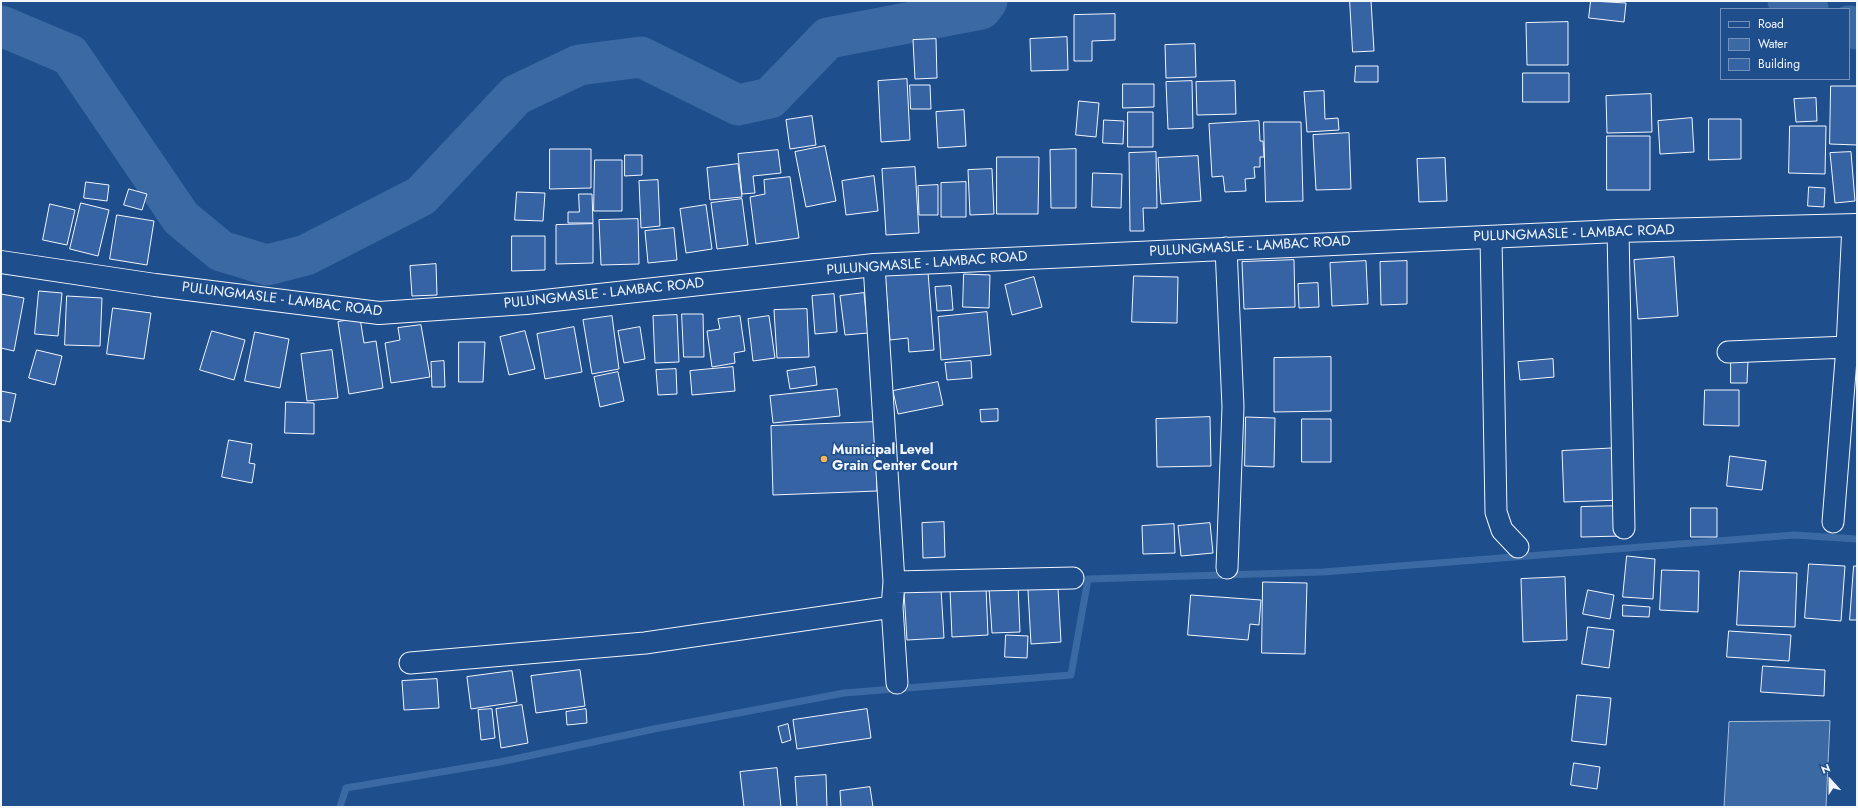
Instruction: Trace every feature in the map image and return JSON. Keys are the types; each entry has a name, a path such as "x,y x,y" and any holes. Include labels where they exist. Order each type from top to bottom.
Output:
{"street":[{"name":"PULUNGMASLE - LAMBAC ROAD","path":"1,262 155,285 379,313 526,303 874,265 1618,231 1855,225"},
{"path":"1833,522 1855,225"},
{"path":"1618,231 1624,528"},
{"path":"1491,237 1496,512 1502,530 1518,547"},
{"path":"1226,248 1233,407 1227,568"},
{"path":"874,265 894,582 892,607 897,683"},
{"path":"1728,352 1847,347"},
{"path":"894,582 1074,578"},
{"path":"410,663 645,643 892,607"}],"water":[{"path":"1830,721 1826,807 1724,807 1729,722"}],"building":[{"path":"1350,1 1371,1 1374,51 1353,52"},
{"path":"1591,1 1626,3 1624,22 1589,18"},
{"path":"1115,14 1115,40 1092,41 1092,61 1074,61 1074,15"},
{"path":"1568,22 1568,65 1527,65 1526,23"},
{"path":"1067,37 1068,70 1031,71 1030,39"},
{"path":"936,39 937,78 915,79 913,40"},
{"path":"1195,44 1196,77 1166,78 1165,45"},
{"path":"1356,66 1378,66 1378,82 1355,82"},
{"path":"1523,73 1569,73 1569,102 1523,102"},
{"path":"907,79 910,140 881,142 878,81"},
{"path":"1192,81 1193,128 1168,129 1166,82"},
{"path":"1235,81 1236,114 1197,115 1196,82"},
{"path":"1123,84 1154,84 1154,107 1123,108"},
{"path":"910,85 930,85 931,109 911,109"},
{"path":"1831,86 1857,86 1857,145 1830,144"},
{"path":"1324,91 1325,119 1338,118 1339,130 1307,132 1304,92"},
{"path":"1651,94 1652,132 1607,133 1606,96"},
{"path":"1816,98 1817,121 1796,122 1794,99"},
{"path":"1079,101 1099,103 1096,137 1076,135"},
{"path":"964,110 966,146 938,148 936,112"},
{"path":"1128,112 1153,112 1153,147 1128,147"},
{"path":"812,116 816,145 790,149 786,120"},
{"path":"1692,118 1694,152 1660,154 1658,121"},
{"path":"1709,119 1741,119 1741,159 1709,160"},
{"path":"1104,120 1124,121 1123,144 1103,143"},
{"path":"1259,121 1260,141 1263,141 1264,157 1260,157 1260,167 1254,167 1255,178 1245,179 1246,191 1225,192 1223,176 1212,177 1209,124"},
{"path":"1264,122 1301,122 1303,201 1266,202"},
{"path":"1790,126 1826,126 1825,174 1789,173"},
{"path":"1349,133 1351,189 1316,190 1313,135"},
{"path":"1607,136 1650,136 1650,190 1607,190"},
{"path":"825,146 836,201 806,207 795,152"},
{"path":"550,149 591,149 591,188 550,189"},
{"path":"1076,149 1076,208 1051,208 1050,150"},
{"path":"778,150 781,173 753,176 755,193 742,194 738,154"},
{"path":"1156,152 1157,208 1143,208 1144,231 1130,231 1129,153"},
{"path":"1851,152 1855,201 1835,203 1830,153"},
{"path":"625,155 642,155 642,175 625,176"},
{"path":"1198,156 1201,201 1161,204 1158,158"},
{"path":"997,157 1039,157 1038,214 997,214"},
{"path":"1445,158 1447,201 1419,202 1417,159"},
{"path":"595,160 622,160 622,211 594,211"},
{"path":"738,164 742,197 710,200 707,168"},
{"path":"915,167 919,233 886,235 882,169"},
{"path":"992,169 994,214 970,215 968,170"},
{"path":"1093,173 1122,174 1121,208 1092,207"},
{"path":"874,176 878,211 846,215 842,181"},
{"path":"790,177 799,238 756,244 750,197 765,194 764,180"},
{"path":"658,180 660,226 641,228 639,181"},
{"path":"86,182 109,185 107,201 84,198"},
{"path":"966,182 966,217 941,217 941,183"},
{"path":"938,185 938,215 919,215 918,186"},
{"path":"1809,187 1825,188 1824,207 1808,206"},
{"path":"129,189 147,194 142,210 124,205"},
{"path":"517,192 545,193 543,221 515,220"},
{"path":"579,194 592,194 593,223 568,223 568,212 579,212"},
{"path":"742,199 748,245 717,249 711,203"},
{"path":"81,203 109,210 98,256 70,249"},
{"path":"50,204 75,210 67,245 43,240"},
{"path":"706,205 712,249 686,253 680,209"},
{"path":"117,215 154,221 147,265 110,259"},
{"path":"638,219 639,264 601,265 599,220"},
{"path":"593,224 593,263 556,264 556,225"},
{"path":"674,228 677,260 648,263 645,231"},
{"path":"512,236 545,236 545,270 512,271"},
{"path":"1674,257 1678,316 1638,319 1634,260"},
{"path":"1294,260 1295,307 1244,309 1242,262"},
{"path":"1366,261 1368,304 1332,306 1330,263"},
{"path":"1407,261 1407,304 1381,305 1380,262"},
{"path":"436,264 437,295 412,296 410,266"},
{"path":"928,272 934,350 909,352 908,338 890,340 885,275"},
{"path":"964,274 990,275 989,308 963,307"},
{"path":"1134,276 1178,277 1177,323 1132,322"},
{"path":"1034,277 1042,307 1012,315 1005,285"},
{"path":"1318,283 1319,307 1299,308 1298,284"},
{"path":"951,286 953,310 937,311 935,287"},
{"path":"39,291 62,293 58,336 35,334"},
{"path":"864,293 868,333 845,335 840,296"},
{"path":"1,294 24,298 14,351 1,348"},
{"path":"834,294 837,332 815,334 812,296"},
{"path":"67,296 102,298 100,346 65,345"},
{"path":"113,308 151,313 144,359 107,354"},
{"path":"807,309 809,357 777,358 774,310"},
{"path":"987,312 991,355 941,360 938,317"},
{"path":"682,314 703,314 704,357 684,357"},
{"path":"677,315 679,362 655,363 653,316"},
{"path":"612,316 619,369 592,374 583,320"},
{"path":"740,316 745,351 734,353 735,363 712,367 707,331 720,329 718,319"},
{"path":"769,316 775,358 753,361 748,319"},
{"path":"360,318 364,343 376,341 383,388 349,394 338,322"},
{"path":"421,325 430,377 391,383 385,343 400,340 398,328"},
{"path":"574,327 582,372 545,379 537,334"},
{"path":"640,327 645,359 624,363 618,331"},
{"path":"212,331 245,340 234,380 200,370"},
{"path":"525,331 535,369 509,375 500,337"},
{"path":"255,332 289,339 280,388 245,381"},
{"path":"459,342 485,342 483,382 459,382"},
{"path":"37,350 62,356 55,385 29,378"},
{"path":"332,350 338,398 307,401 301,354"},
{"path":"1331,357 1331,411 1274,412 1274,358"},
{"path":"1553,359 1554,377 1520,380 1518,362"},
{"path":"1731,359 1748,360 1747,383 1731,383"},
{"path":"444,361 445,387 432,387 431,362"},
{"path":"971,361 972,378 947,380 945,363"},
{"path":"733,367 735,391 692,395 690,371"},
{"path":"815,367 817,385 790,389 787,371"},
{"path":"676,369 677,394 658,395 656,370"},
{"path":"618,372 624,401 600,407 594,377"},
{"path":"938,382 943,405 898,414 893,391"},
{"path":"837,389 840,416 773,423 770,396"},
{"path":"1705,390 1739,390 1739,426 1704,425"},
{"path":"1,391 16,394 10,422 1,420"},
{"path":"286,402 314,403 314,434 285,433"},
{"path":"998,409 998,421 981,422 980,410"},
{"path":"1210,417 1211,466 1157,467 1156,419"},
{"path":"1246,417 1275,418 1274,467 1245,466"},
{"path":"1302,419 1331,419 1331,462 1302,462"},
{"name":"Municipal Level Grain Center Court","path":"875,422 877,491 773,495 771,426"},
{"path":"229,440 252,444 249,463 255,464 252,483 222,477"},
{"path":"1619,448 1621,500 1564,502 1562,451"},
{"path":"1730,456 1766,461 1762,490 1727,486"},
{"path":"1621,506 1622,536 1581,537 1581,507"},
{"path":"1691,508 1717,508 1717,537 1691,537"},
{"path":"944,522 945,557 923,558 922,523"},
{"path":"1210,523 1213,553 1181,556 1178,526"},
{"path":"1174,524 1175,553 1143,554 1142,526"},
{"path":"1627,556 1655,559 1653,599 1623,597"},
{"path":"1809,564 1845,566 1841,621 1805,618"},
{"path":"1854,566 1857,566 1857,620 1850,620"},
{"path":"1662,570 1699,571 1698,612 1660,610"},
{"path":"1740,571 1797,573 1795,627 1737,625"},
{"path":"1565,577 1567,640 1523,642 1521,579"},
{"path":"1263,582 1307,583 1305,654 1262,653"},
{"path":"1018,586 1020,632 992,633 989,588"},
{"path":"986,587 988,635 952,637 950,589"},
{"path":"1058,588 1061,642 1031,644 1028,590"},
{"path":"941,589 944,638 907,640 904,592"},
{"path":"1588,590 1614,595 1610,619 1583,614"},
{"path":"1191,595 1261,600 1259,625 1250,624 1248,640 1188,635"},
{"path":"1623,605 1650,607 1649,617 1623,616"},
{"path":"1588,627 1614,630 1609,668 1582,664"},
{"path":"1729,631 1791,635 1789,661 1727,657"},
{"path":"1006,635 1028,636 1027,658 1005,657"},
{"path":"1763,666 1825,670 1824,696 1761,692"},
{"path":"580,670 585,706 536,713 531,676"},
{"path":"512,671 517,702 471,709 467,677"},
{"path":"437,679 439,708 404,710 402,681"},
{"path":"1577,695 1611,698 1606,745 1572,741"},
{"path":"522,705 528,743 501,748 496,709"},
{"path":"492,709 495,738 481,740 478,710"},
{"path":"586,709 587,723 567,725 566,712"},
{"path":"867,709 871,738 797,749 793,720"},
{"path":"788,724 791,740 782,743 778,727"},
{"path":"1574,763 1600,767 1597,789 1571,785"},
{"path":"777,768 781,807 744,807 740,772"},
{"path":"826,775 827,807 797,807 795,777"},
{"path":"870,787 873,807 841,807 840,791"}],"waterway":[{"path":"1,26 70,55 181,218 221,251 267,265 306,255 421,196 516,95 579,65 641,57 738,105 770,98 828,38 981,9 987,1"},
{"path":"1788,1 1806,8"},
{"path":"1850,26 1857,29"},
{"path":"340,807 346,788 500,762 654,729 844,693 1071,675 1088,579 1323,572 1794,535 1857,539"}],"place":[{"name":"Municipal Level Grain Center Court","path":"824,459"}]}
